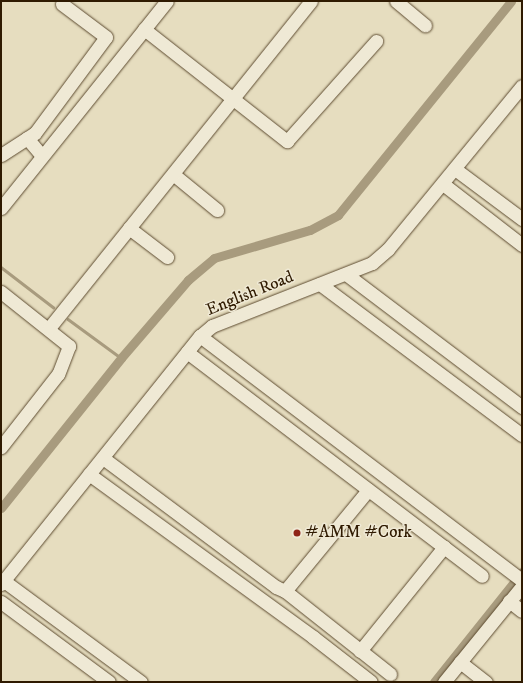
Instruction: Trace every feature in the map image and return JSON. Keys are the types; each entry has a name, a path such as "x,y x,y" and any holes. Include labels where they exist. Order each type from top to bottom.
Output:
{"street":[{"path":"1,208 167,1"},
{"path":"49,328 312,1"},
{"path":"396,1 425,25"},
{"path":"1,155 35,133 106,37 62,4"},
{"path":"144,29 232,100 287,141 376,41"},
{"name":"English Road","path":"2,583 200,336 212,326 372,263 388,248 522,86"},
{"path":"26,138 42,156"},
{"path":"455,168 522,219"},
{"path":"172,174 217,210"},
{"path":"442,184 522,245"},
{"path":"129,228 167,257"},
{"path":"346,274 522,407"},
{"path":"320,284 522,435"},
{"path":"1,292 49,328 68,346 68,353 58,374 1,447"},
{"path":"200,336 518,577"},
{"path":"187,352 482,576"},
{"path":"103,458 276,587 285,591 390,674"},
{"path":"90,474 314,637 371,682"},
{"path":"285,591 368,490"},
{"path":"360,650 444,548"},
{"path":"2,583 140,682"},
{"path":"444,682 522,586"},
{"path":"511,599 522,611"},
{"path":"1,602 109,682"},
{"path":"460,662 486,682"}],"waterway":[{"path":"1,508 121,358 188,280 214,258 310,230 338,215 511,1"},
{"path":"1,267 53,307"},
{"path":"68,319 121,358"},
{"path":"434,682 522,572"},
{"path":"511,585 515,589"}],"place":[{"name":"#AMM #Cork","path":"297,533"}]}
